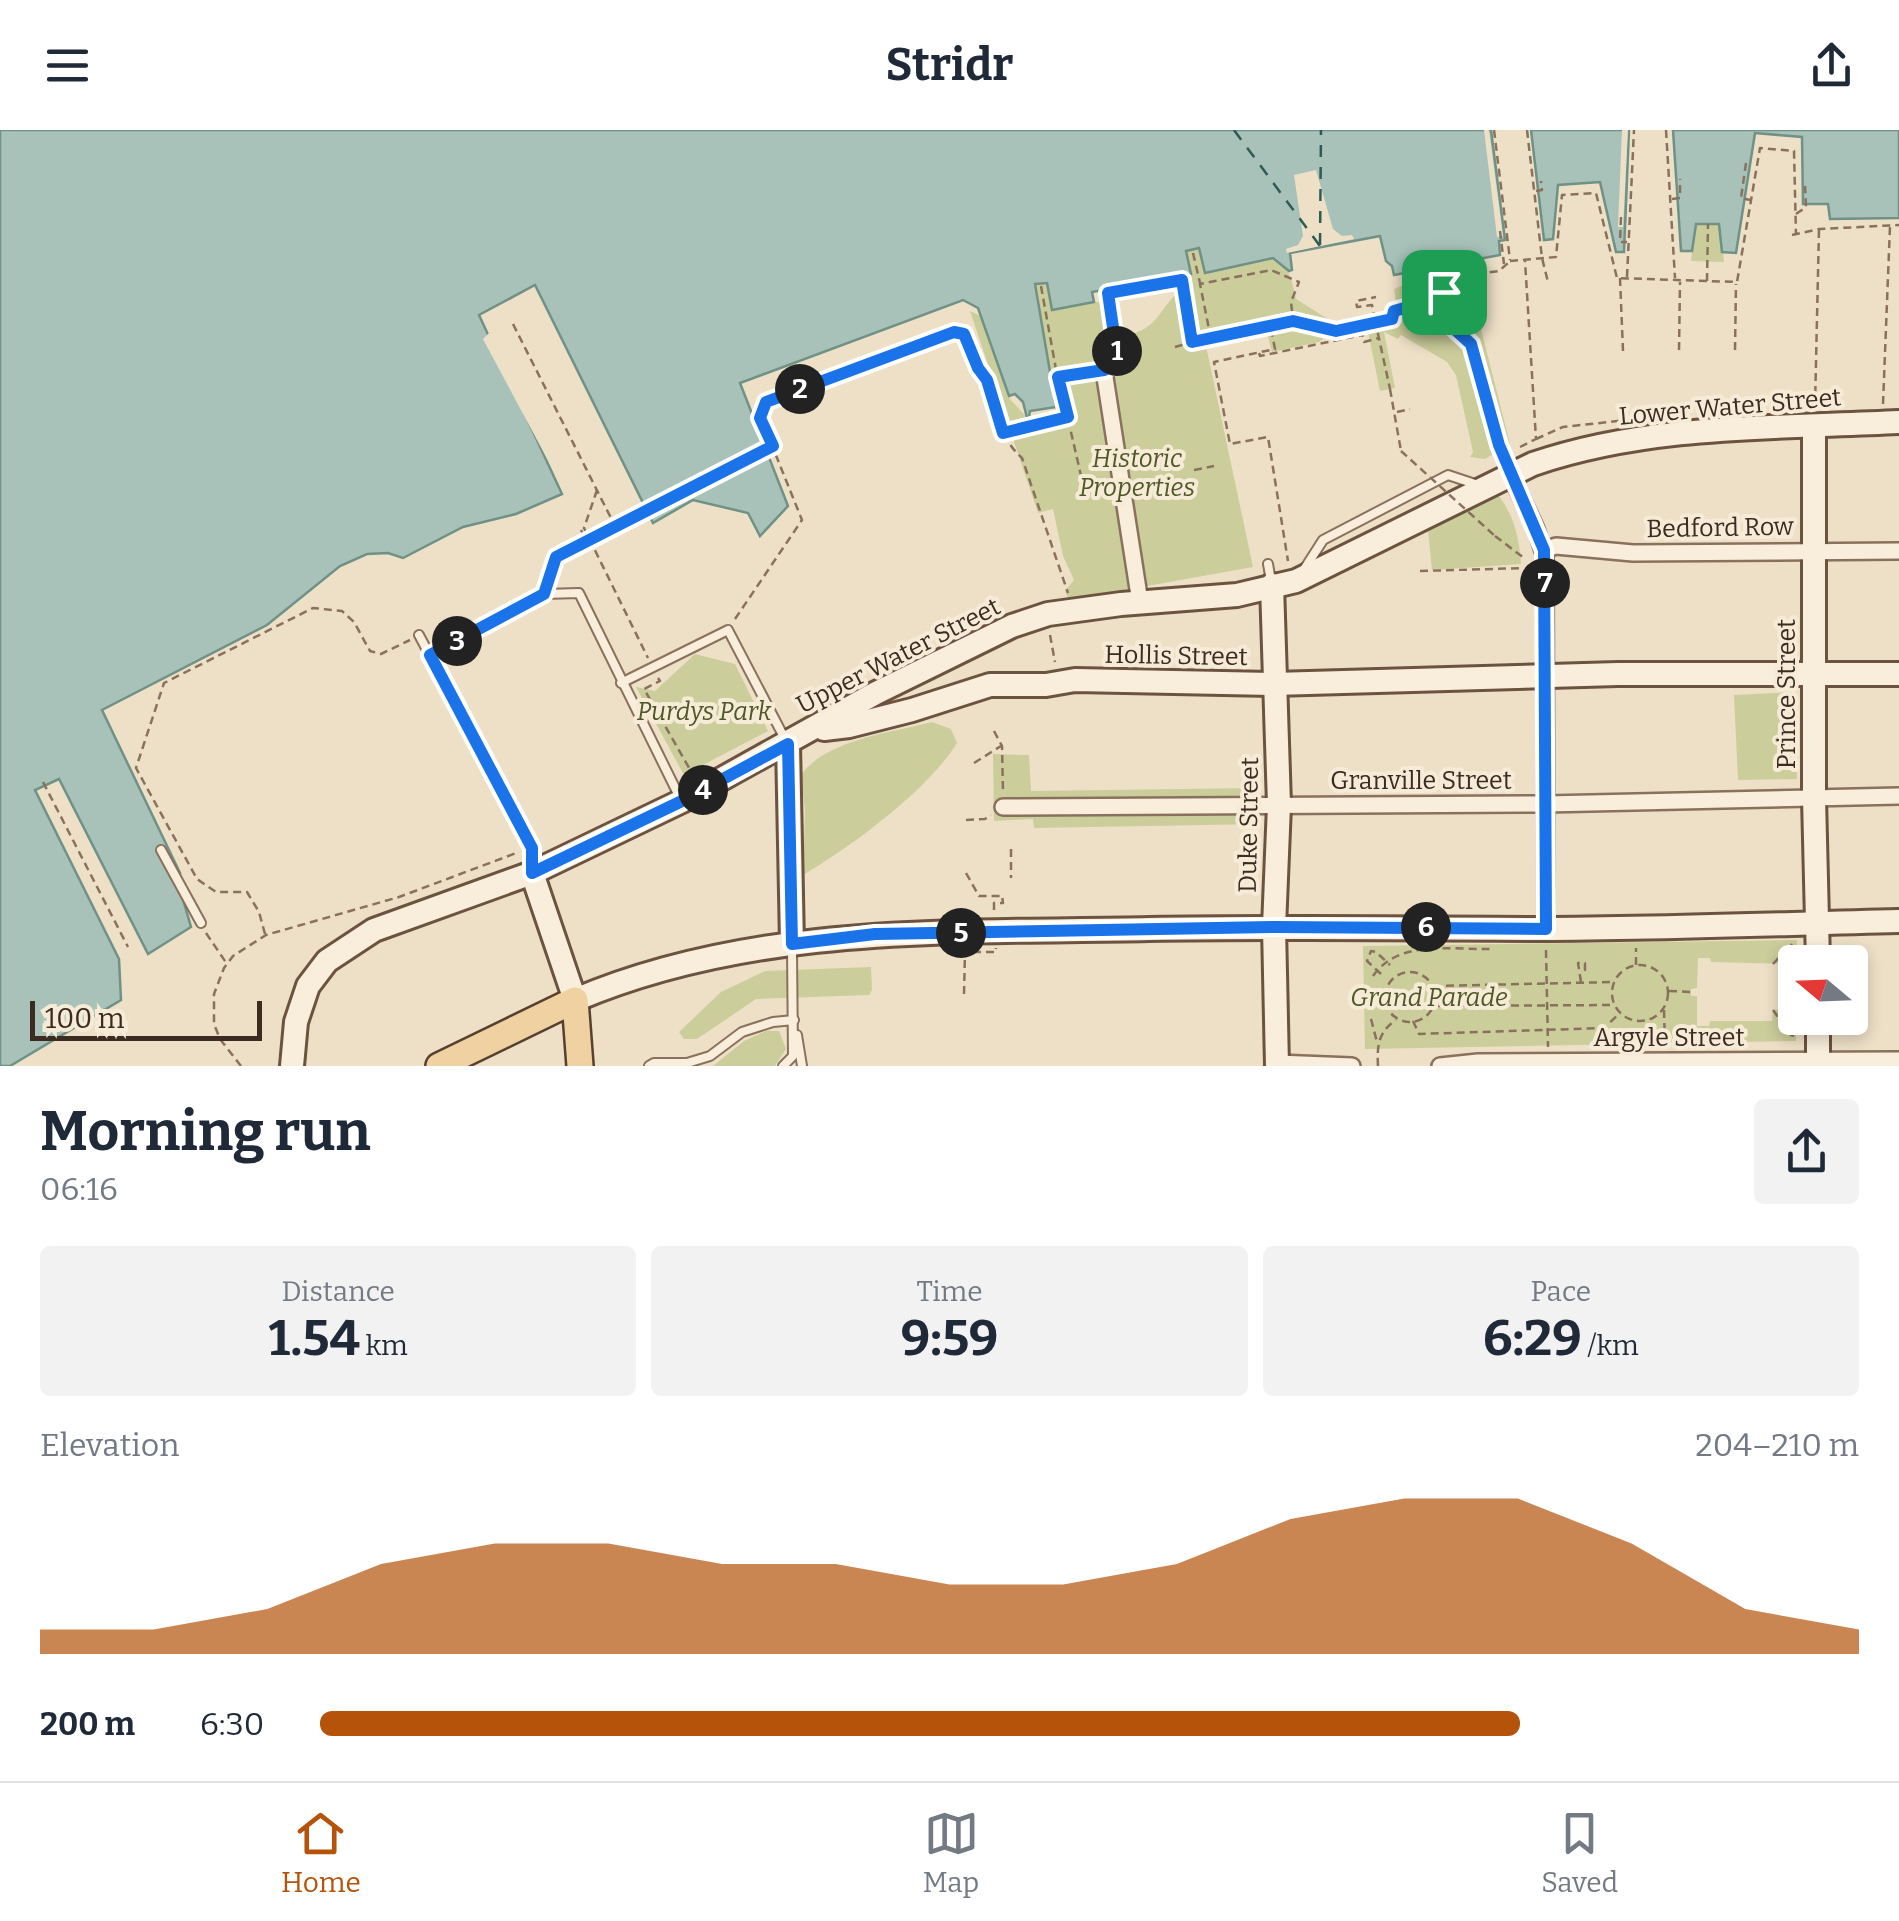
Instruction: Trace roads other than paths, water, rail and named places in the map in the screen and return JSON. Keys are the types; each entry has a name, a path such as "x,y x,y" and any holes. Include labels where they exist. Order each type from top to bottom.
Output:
{"main road":[{"path":"442,1064 574,1000 580,1066"}],"street":[{"path":"1111,366 1122,483 1140,602"},
{"name":"Lower Water Street","path":"1511,475 1571,451 1628,441 1737,428 1890,422"},
{"name":"Prince Street","path":"1814,426 1818,945"},
{"name":"Upper Water Street","path":"292,1066 300,1006 308,986 326,961 374,930 532,873 682,801 938,661 1012,626 1074,610 1237,595 1511,475"},
{"path":"1511,475 1544,550 1546,943"},
{"name":"Bedford Row","path":"1544,550 1556,546 1633,553 1899,552"},
{"name":"Duke Street","path":"1277,1065 1274,927 1279,805 1274,684 1282,578"},
{"name":"Hollis Street","path":"812,730 865,722 990,686 1075,680 1274,684 1544,676 1899,674"},
{"path":"788,744 792,944"},
{"name":"Granville Street","path":"1003,807 1546,804 1899,796"},
{"path":"532,873 574,1000 627,978 738,950 875,934 1274,927 1546,943 1818,923 1899,921"},
{"path":"1818,1035 1818,1064"},
{"name":"Argyle Street","path":"1440,1066 1548,1059 1818,1064 1899,1060"},
{"path":"1277,1065 1352,1066"}],"lane":[{"path":"1444,292 1454,299 1457,310 1449,324 1438,328 1428,324 1422,314 1422,303 1429,295 1444,292"},
{"path":"1449,324 1471,344 1511,475"},
{"path":"430,655 544,594 579,593 682,801"},
{"path":"621,683 728,630 788,744"},
{"path":"419,636 532,848 532,873"},
{"path":"462,713 475,706"},
{"path":"470,728 483,722"},
{"path":"161,850 201,923"},
{"path":"783,1066 793,1056 792,944"},
{"path":"650,1066 687,1063 710,1056 742,1032 794,1020"},
{"path":"794,1020 802,1066"}],"water":[{"path":"0,130 1491,130 1505,240 1499,241 1500,255 1394,275 1380,236 1290,253 1289,271 1273,258 1205,273 1199,248 1186,251 1191,274 1092,292 1094,302 1052,310 1047,283 1035,284 1056,407 1030,411 1028,422 1023,402 1015,394 1009,396 978,308 963,300 740,383 788,506 760,536 748,513 693,500 653,523 535,285 479,315 562,494 516,514 463,527 403,558 388,553 367,554 340,566 267,625 102,710 180,873 180,889 191,927 148,954 59,779 35,790 119,959 121,1000 10,1066 0,1066"},
{"path":"1531,130 1629,130 1624,252 1616,252 1600,182 1558,185 1553,239 1544,240"},
{"path":"1673,130 1899,130 1899,218 1830,219 1828,204 1803,204 1802,137 1755,133 1736,253 1722,252 1719,224 1696,224 1692,251 1681,251"}],"park label":[{"name":"Historic Properties","path":"1137,472"},
{"name":"Purdys Park","path":"704,711"},
{"name":"Grand Parade","path":"1429,997"}]}
